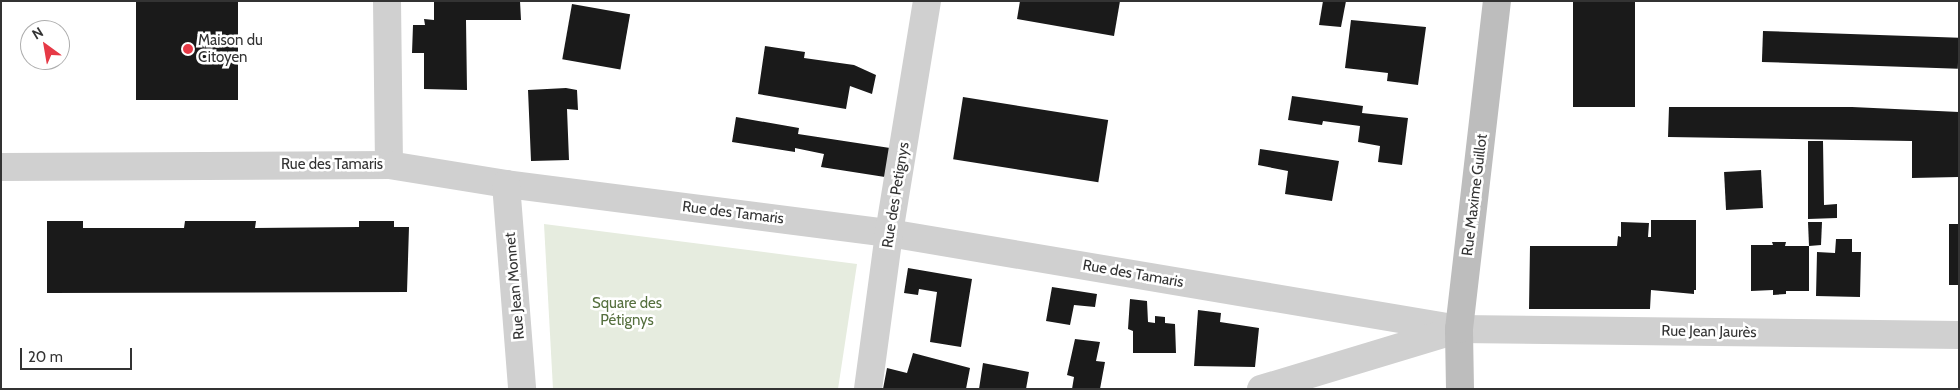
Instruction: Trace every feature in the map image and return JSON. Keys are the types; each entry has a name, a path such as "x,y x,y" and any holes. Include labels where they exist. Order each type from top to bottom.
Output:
{"street":[{"path":"387,1 389,164"},
{"name":"Rue des Petignys","path":"868,389 889,233 927,1"},
{"name":"Rue Maxime Guillot","path":"1460,389 1459,329 1497,1"},
{"name":"Rue des Tamaris","path":"1,167 389,164 506,184 889,233 1459,329"},
{"name":"Rue Jean Monnet","path":"506,184 519,328 522,389"},
{"path":"1275,387 1459,329"},
{"name":"Rue Jean Jaurès","path":"1459,329 1959,335"}],"green space":[{"name":"Square des Pétignys","path":"544,224 857,264 838,389 553,389"}],"building":[{"name":"Maison du Citoyen","path":"136,1 238,1 238,100 136,100"},
{"path":"434,1 520,1 521,20 466,20 467,90 424,89 424,53 412,53 413,25 425,25 424,19 434,20"},
{"path":"1020,1 1120,1 1114,36 1017,19"},
{"path":"1323,1 1346,1 1341,27 1319,25"},
{"path":"1573,1 1635,1 1635,107 1573,107"},
{"path":"572,4 630,14 620,69 562,59"},
{"path":"1351,20 1426,27 1418,85 1387,81 1388,73 1345,68"},
{"path":"1763,31 1959,38 1958,69 1762,62"},
{"path":"765,46 805,52 804,58 854,65 876,75 872,94 850,86 846,109 758,94"},
{"path":"566,88 577,90 578,110 567,109 569,160 531,161 528,90"},
{"path":"1292,96 1363,106 1362,113 1408,118 1402,165 1378,162 1380,146 1358,142 1360,126 1323,121 1322,125 1288,120"},
{"path":"963,97 1108,120 1098,182 953,159"},
{"path":"1669,107 1852,107 1959,112 1958,177 1912,178 1912,141 1668,137"},
{"path":"736,117 799,128 798,134 890,148 885,177 821,167 824,154 795,148 795,152 732,142"},
{"path":"1808,141 1823,141 1824,205 1837,204 1837,218 1808,219"},
{"path":"1260,149 1339,161 1332,201 1285,194 1288,171 1258,165"},
{"path":"1761,170 1763,208 1726,210 1724,172"},
{"path":"1651,220 1696,220 1696,290 1694,290 1694,294 1651,290 1650,309 1529,309 1530,246 1617,246 1618,236 1621,237 1621,222 1649,223 1648,237 1651,237"},
{"path":"47,221 83,221 83,228 184,228 185,221 256,221 255,228 359,227 359,221 394,221 394,227 409,227 407,292 47,293"},
{"path":"1808,222 1822,222 1821,245 1809,246"},
{"path":"1949,224 1959,224 1959,285 1949,285"},
{"path":"1836,239 1852,239 1852,252 1861,252 1860,297 1816,296 1817,252 1835,253"},
{"path":"1772,242 1786,242 1785,246 1809,246 1809,291 1786,291 1786,294 1773,295 1773,290 1751,291 1751,245 1773,245"},
{"path":"908,268 972,279 961,347 930,342 937,292 919,289 918,295 904,293"},
{"path":"1052,287 1097,294 1095,307 1074,305 1070,325 1046,321"},
{"path":"1130,299 1147,301 1148,322 1155,323 1155,316 1165,317 1165,323 1175,324 1176,353 1133,353 1133,331 1128,329"},
{"path":"1198,310 1221,313 1220,322 1259,328 1255,367 1194,366"},
{"path":"1075,339 1100,342 1096,361 1105,362 1100,389 1072,389 1074,377 1067,375"},
{"path":"913,353 970,368 966,389 883,389 887,368 907,373"},
{"path":"983,363 1029,372 1026,389 979,389"}],"place":[{"name":"Maison du Citoyen","path":"188,49"}]}
